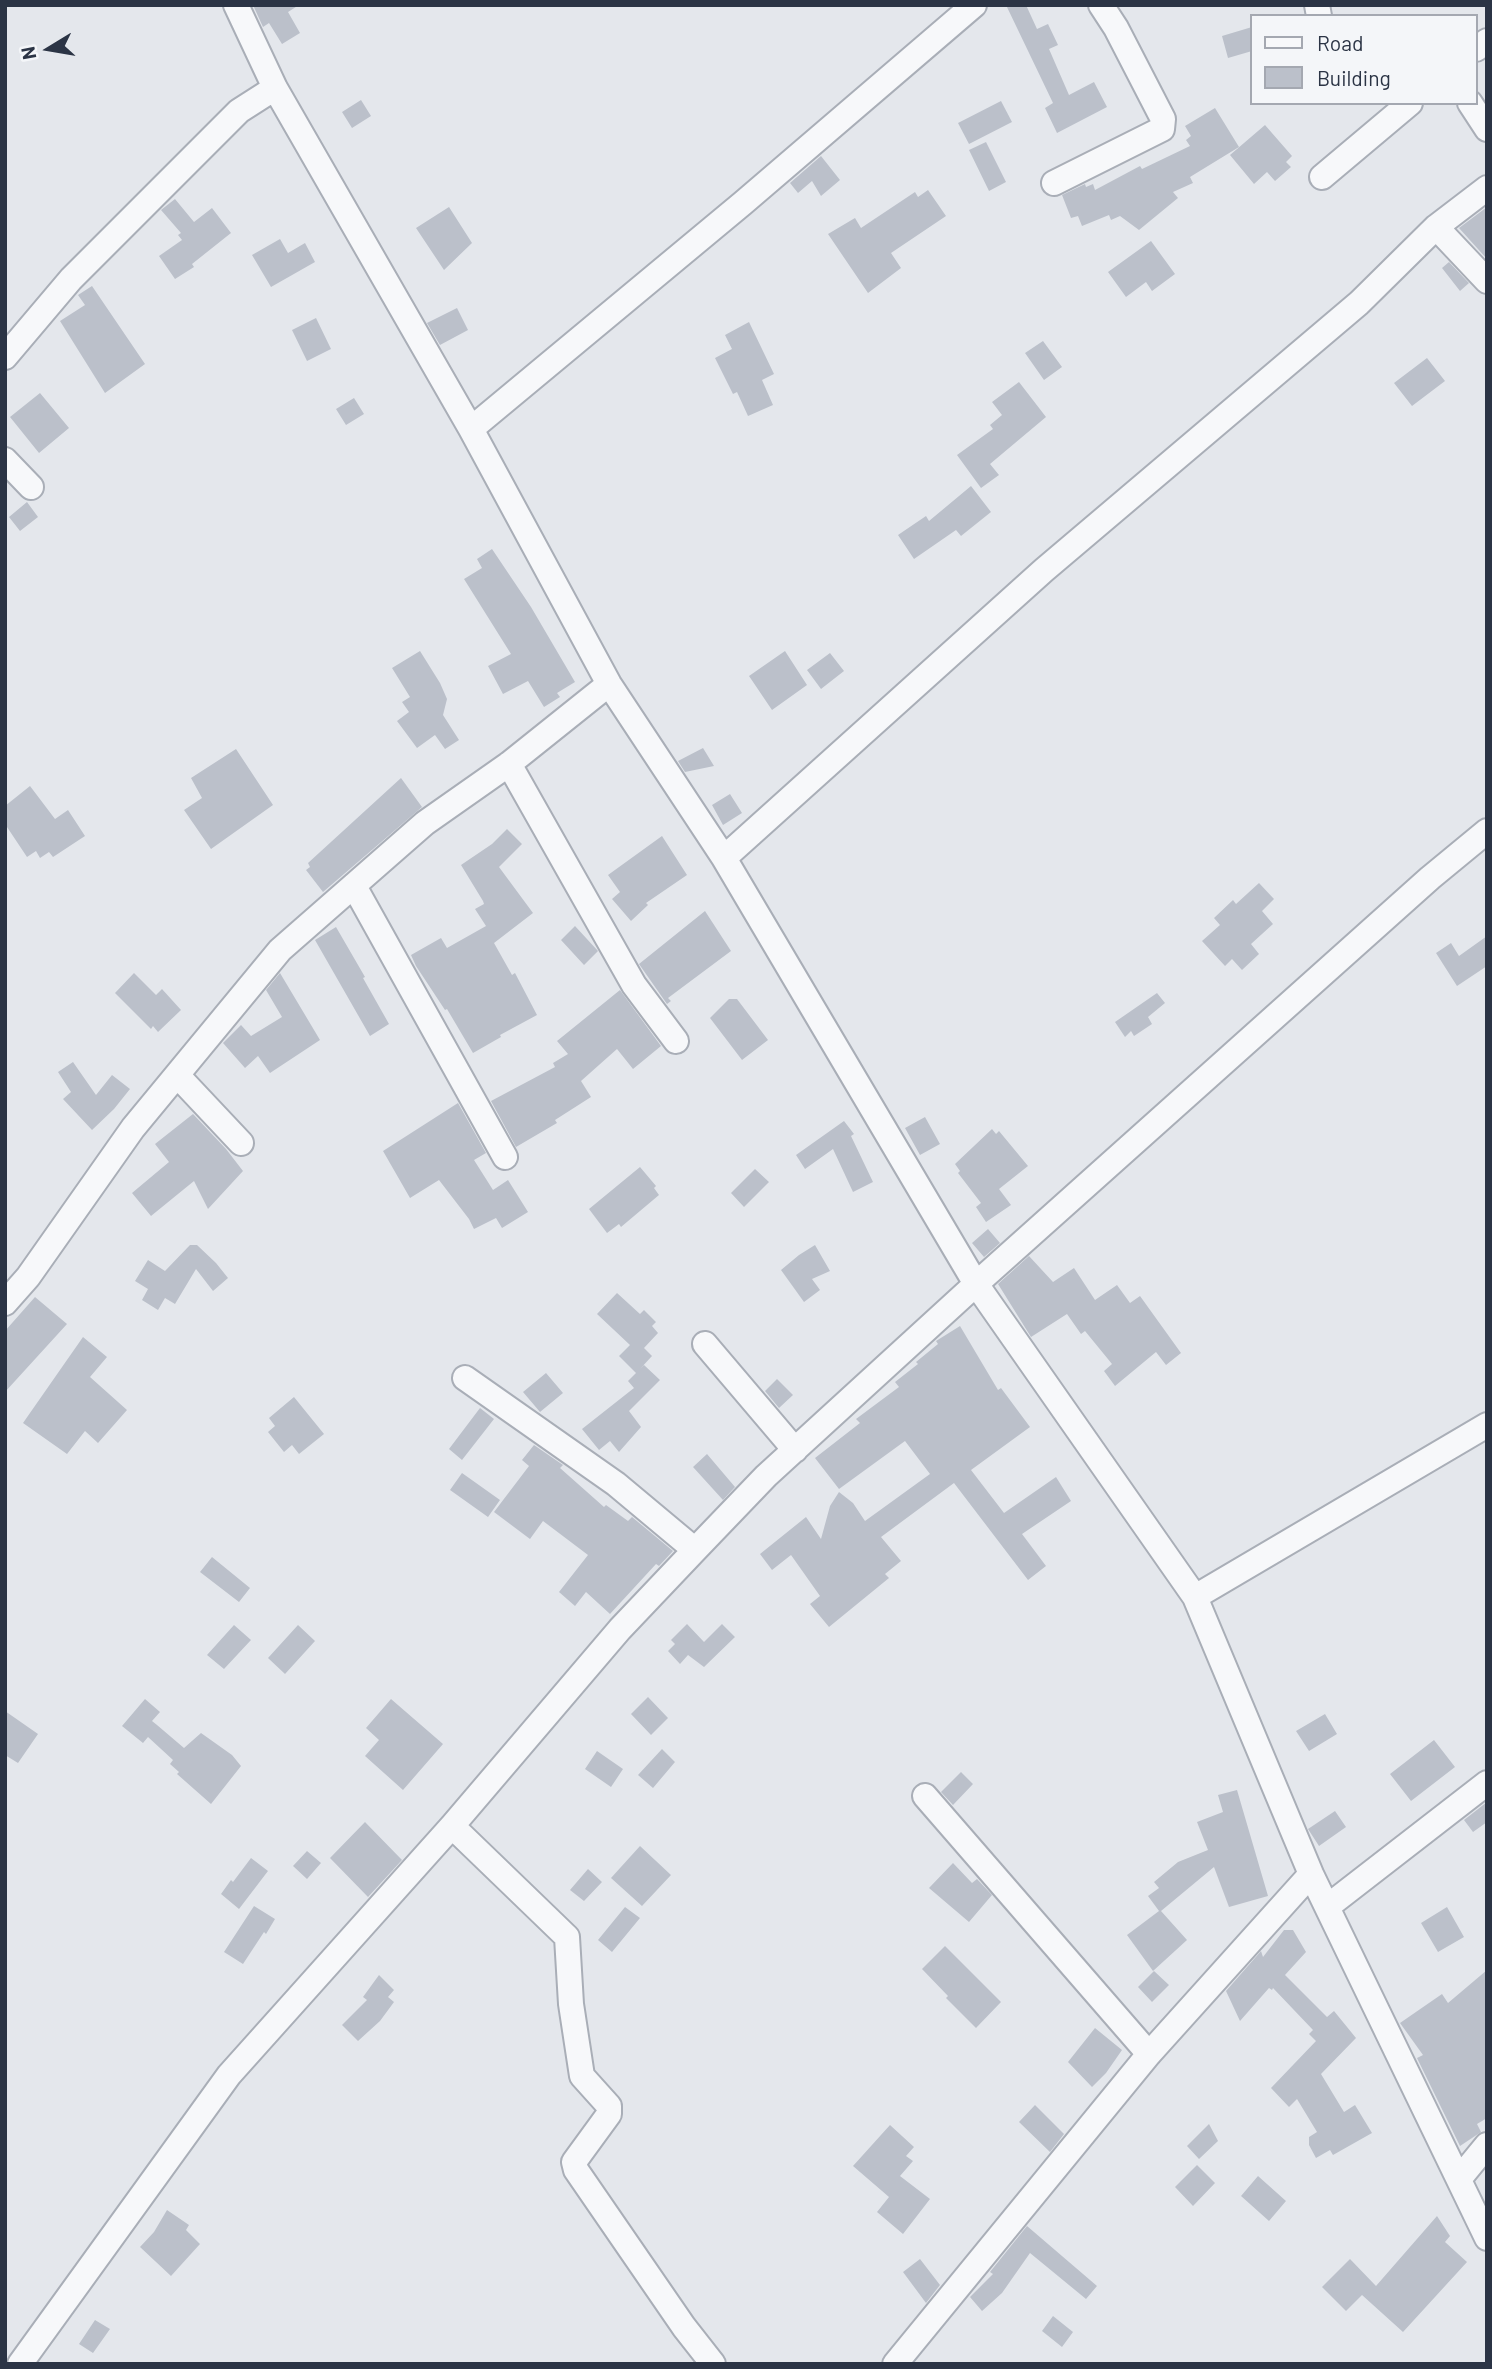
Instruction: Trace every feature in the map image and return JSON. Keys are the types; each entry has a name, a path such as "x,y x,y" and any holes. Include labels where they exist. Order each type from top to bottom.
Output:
{"street":[{"path":"236,5 275,88 471,429 609,684 724,858 975,1284 1195,1597 1311,1874 1487,2238"},
{"path":"471,429 743,203 974,5"},
{"path":"1054,183 1162,129 1163,119 1116,28 1101,5"},
{"path":"5,357 71,279 239,111 275,88"},
{"path":"1322,177 1408,105"},
{"path":"1471,105 1487,129"},
{"path":"724,858 1044,570 1359,303 1436,228 1487,188"},
{"path":"1436,228 1487,281"},
{"path":"5,460 31,487"},
{"path":"5,1303 28,1276 133,1128 280,950 425,823 509,764 609,684"},
{"path":"509,764 634,985 676,1041"},
{"path":"20,2364 229,2075 452,1826 620,1629 695,1550 766,1476 975,1284 1430,878 1487,831"},
{"path":"354,886 505,1157"},
{"path":"177,1076 240,1143"},
{"path":"705,1344 796,1450"},
{"path":"465,1378 617,1484 695,1550"},
{"path":"1195,1597 1487,1425"},
{"path":"1327,1907 1487,1783"},
{"path":"925,1796 1149,2054"},
{"path":"452,1826 567,1937 571,2004 582,2076 609,2106 609,2114 574,2162 576,2170 684,2328 713,2364"},
{"path":"895,2364 1149,2054 1311,1874"},
{"path":"1459,2179 1487,2145"}],"building":[{"path":"253,5 299,5 288,12 300,33 282,44 269,23 263,27"},
{"path":"1006,5 1026,5 1037,29 1048,24 1058,45 1049,49 1069,95 1094,82 1107,107 1057,133 1045,108 1053,103"},
{"path":"1250,28 1250,52 1228,58 1222,36"},
{"path":"361,100 371,116 352,128 342,112"},
{"path":"1001,101 1012,122 969,144 958,123"},
{"path":"1215,108 1239,147 1190,177 1193,183 1173,192 1178,198 1139,230 1120,216 1111,220 1109,215 1082,226 1078,216 1071,218 1062,195 1085,184 1086,187 1093,184 1095,190 1140,166 1142,169 1190,146 1186,140 1191,136 1185,126"},
{"path":"1265,125 1292,156 1286,162 1291,167 1275,181 1267,172 1254,184 1230,155"},
{"path":"986,142 1006,182 989,191 969,150"},
{"path":"821,156 840,180 821,196 812,181 798,193 790,183"},
{"path":"928,190 946,216 891,253 901,268 868,293 828,234 855,218 861,228 915,192 918,197"},
{"path":"175,199 194,222 212,208 231,233 192,264 194,267 175,279 159,256 182,240 178,235 181,233 161,210"},
{"path":"449,207 472,243 444,270 416,228"},
{"path":"1487,207 1487,259 1459,228"},
{"path":"280,239 288,253 305,243 315,262 271,287 252,255"},
{"path":"1151,241 1175,274 1152,291 1146,282 1126,297 1108,272"},
{"path":"1449,262 1469,283 1460,291 1442,268"},
{"path":"92,286 145,364 105,393 60,321 85,305 78,295"},
{"path":"457,308 468,330 440,345 427,323"},
{"path":"316,318 331,349 307,361 292,330"},
{"path":"749,322 774,374 762,380 773,405 748,416 737,392 733,394 715,358 732,349 725,335"},
{"path":"1043,341 1062,367 1044,380 1025,353"},
{"path":"1427,358 1445,381 1412,406 1394,383"},
{"path":"1019,382 1046,417 990,464 999,475 981,488 957,455 993,429 990,425 1002,415 992,402"},
{"path":"40,393 69,428 39,453 10,417"},
{"path":"354,398 364,414 346,425 336,409"},
{"path":"971,486 991,512 961,536 956,530 914,559 898,535 926,516 929,521"},
{"path":"27,502 38,517 20,531 9,517"},
{"path":"492,549 531,607 575,682 557,693 560,697 544,707 528,681 503,694 488,666 511,654 464,579 482,568 477,559"},
{"path":"420,651 440,683 447,699 443,715 459,740 445,749 435,735 417,748 397,721 409,712 402,702 410,697 392,668"},
{"path":"785,651 807,685 772,710 749,676"},
{"path":"830,653 844,671 821,689 807,670"},
{"path":"703,748 714,766 685,772 678,761"},
{"path":"236,749 273,805 211,849 184,810 202,798 191,778"},
{"path":"401,778 422,807 323,892 306,870 310,867 308,863"},
{"path":"30,786 55,819 68,810 85,836 53,857 49,852 40,858 36,851 27,857 5,824 5,806"},
{"path":"730,794 742,813 723,825 712,805"},
{"path":"507,829 522,844 499,867 533,913 494,943 512,975 515,973 537,1015 473,1053 411,955 441,938 447,948 486,926 475,909 484,904 483,901 461,865 492,844"},
{"path":"662,836 687,875 646,903 648,905 631,921 612,899 620,892 608,875"},
{"path":"1259,883 1274,899 1262,911 1273,924 1251,944 1259,954 1242,970 1232,959 1225,966 1202,941 1220,925 1214,918 1233,900 1236,904"},
{"path":"705,911 731,951 668,998 671,1001 667,1004 639,964"},
{"path":"575,926 598,951 584,965 561,940"},
{"path":"336,927 389,1024 370,1036 315,940"},
{"path":"1487,936 1487,966 1457,986 1436,953 1451,943 1459,956"},
{"path":"134,973 156,995 162,989 181,1010 158,1032 153,1026 151,1029 115,993"},
{"path":"280,973 320,1040 270,1073 258,1056 245,1068 223,1043 241,1025 251,1036 282,1017 266,990"},
{"path":"620,990 661,1046 633,1069 617,1049 581,1081 591,1097 555,1120 557,1123 516,1147 491,1101 555,1067 553,1063 568,1054 557,1041"},
{"path":"1157,993 1165,1003 1148,1017 1152,1024 1134,1036 1131,1031 1125,1037 1115,1022"},
{"path":"729,999 737,999 768,1040 742,1060 710,1018"},
{"path":"73,1062 96,1095 112,1075 130,1089 92,1130 63,1099 71,1092 58,1072"},
{"path":"458,1103 486,1153 474,1160 493,1190 508,1180 528,1212 502,1228 496,1218 474,1229 439,1180 410,1198 383,1151"},
{"path":"193,1114 243,1171 208,1209 194,1181 151,1216 132,1193 169,1162 155,1144"},
{"path":"925,1117 940,1144 920,1155 905,1128"},
{"path":"844,1121 854,1134 851,1136 873,1182 853,1192 833,1149 805,1169 796,1155"},
{"path":"992,1129 996,1134 999,1131 1028,1166 999,1189 1011,1205 986,1222 976,1207 981,1203 958,1173 960,1171 955,1164"},
{"path":"640,1167 656,1186 654,1188 659,1195 621,1227 619,1224 607,1233 589,1209"},
{"path":"755,1169 769,1182 744,1207 731,1193"},
{"path":"988,1229 1000,1243 984,1257 972,1243"},
{"path":"190,1245 197,1245 228,1278 213,1291 196,1269 175,1304 165,1298 158,1310 142,1300 148,1289 135,1281 148,1260 165,1271"},
{"path":"815,1245 830,1271 812,1279 820,1290 804,1302 781,1270"},
{"path":"1029,1256 1053,1282 1074,1268 1095,1300 1117,1285 1130,1303 1140,1296 1181,1353 1166,1365 1156,1352 1115,1386 1104,1371 1112,1364 1085,1331 1081,1334 1067,1314 1031,1337 998,1284"},
{"path":"617,1293 640,1314 644,1310 656,1322 652,1326 658,1333 644,1348 652,1356 640,1369 644,1365 660,1380 629,1411 641,1427 619,1452 610,1441 599,1450 582,1429 634,1388 628,1381 636,1373 619,1356 630,1345 597,1314"},
{"path":"35,1297 67,1324 5,1392 5,1331"},
{"path":"960,1326 998,1390 1001,1388 1030,1427 971,1470 1004,1513 1056,1477 1071,1501 1022,1534 1046,1566 1028,1580 954,1483 881,1537 901,1561 885,1574 889,1578 829,1627 810,1604 820,1596 791,1555 772,1570 760,1554 806,1517 821,1539 830,1506 839,1492 853,1503 865,1521 930,1474 905,1441 839,1489 815,1458 860,1423 856,1419 899,1387 895,1382 938,1344 936,1341"},
{"path":"83,1337 107,1357 90,1377 127,1410 98,1443 85,1431 67,1454 23,1423"},
{"path":"546,1373 563,1393 540,1412 523,1392"},
{"path":"777,1379 793,1395 779,1408 765,1391"},
{"path":"294,1397 324,1434 299,1454 292,1445 284,1452 268,1432 275,1426 269,1418"},
{"path":"480,1408 494,1419 462,1460 449,1449"},
{"path":"534,1445 563,1465 560,1468 604,1507 606,1505 628,1521 632,1517 673,1551 659,1566 656,1564 610,1614 586,1592 575,1606 559,1592 588,1555 543,1521 530,1539 494,1512 529,1466 522,1460"},
{"path":"707,1454 735,1487 723,1500 693,1467"},
{"path":"462,1473 500,1500 488,1517 450,1490"},
{"path":"212,1557 250,1588 239,1602 200,1572"},
{"path":"687,1624 704,1642 722,1624 735,1637 704,1667 688,1655 680,1664 668,1651 675,1644 671,1640"},
{"path":"234,1625 251,1640 224,1669 207,1655"},
{"path":"298,1625 315,1641 285,1674 268,1658"},
{"path":"648,1697 668,1718 651,1735 631,1714"},
{"path":"145,1699 160,1712 152,1721 184,1748 201,1733 232,1755 241,1766 211,1804 177,1774 179,1772 170,1764 173,1760 148,1737 143,1743 122,1726"},
{"path":"391,1699 443,1744 403,1790 365,1756 379,1740 366,1728"},
{"path":"5,1711 38,1734 18,1763 5,1755"},
{"path":"1325,1714 1337,1734 1309,1751 1296,1731"},
{"path":"1434,1740 1455,1767 1411,1801 1390,1774"},
{"path":"662,1749 675,1762 653,1788 638,1775"},
{"path":"597,1751 623,1769 611,1787 585,1769"},
{"path":"961,1772 973,1784 953,1805 941,1792"},
{"path":"1237,1790 1268,1896 1229,1907 1214,1867 1161,1911 1187,1940 1153,1971 1127,1935 1159,1911 1148,1896 1159,1888 1154,1882 1178,1862 1208,1850 1197,1822 1223,1812 1218,1795"},
{"path":"1487,1802 1487,1822 1473,1832 1464,1820"},
{"path":"1335,1811 1346,1827 1319,1846 1308,1829"},
{"path":"365,1822 402,1860 368,1897 330,1858"},
{"path":"640,1846 671,1875 642,1906 611,1878"},
{"path":"307,1851 321,1863 307,1879 293,1866"},
{"path":"251,1858 268,1871 239,1909 221,1894"},
{"path":"953,1863 972,1883 977,1879 992,1895 969,1922 929,1888"},
{"path":"588,1869 602,1882 584,1901 570,1890"},
{"path":"254,1906 275,1919 243,1964 224,1952"},
{"path":"625,1907 640,1918 612,1952 598,1940"},
{"path":"1447,1907 1464,1937 1438,1952 1421,1923"},
{"path":"1284,1930 1293,1930 1306,1952 1285,1975 1327,2017 1334,2011 1356,2038 1321,2074 1344,2112 1355,2105 1372,2133 1333,2155 1330,2150 1316,2158 1309,2145 1309,2137 1317,2132 1297,2099 1289,2107 1271,2088 1316,2041 1309,2034 1313,2030 1273,1988 1269,1988 1240,2021 1226,1991 1261,1951 1263,1957"},
{"path":"945,1946 1001,2002 976,2028 922,1969"},
{"path":"1487,1970 1487,2118 1477,2124 1481,2132 1460,2146 1417,2058 1423,2055 1400,2023 1442,1994 1448,2003"},
{"path":"1154,1971 1169,1985 1152,2002 1138,1987"},
{"path":"379,1975 394,1990 388,1997 394,2002 380,2021 358,2041 342,2025 367,2000 363,1997"},
{"path":"1095,2028 1122,2050 1092,2087 1068,2062"},
{"path":"1035,2105 1064,2134 1050,2152 1019,2122"},
{"path":"1209,2124 1218,2141 1199,2159 1187,2146"},
{"path":"890,2125 914,2147 906,2156 913,2161 900,2176 930,2199 903,2234 877,2212 889,2197 853,2166"},
{"path":"1197,2165 1215,2183 1193,2206 1175,2187"},
{"path":"1258,2176 1286,2201 1269,2221 1241,2196"},
{"path":"167,2210 189,2225 186,2230 200,2244 171,2276 140,2247 154,2232"},
{"path":"1437,2216 1450,2236 1445,2242 1467,2262 1403,2332 1362,2295 1346,2311 1322,2287 1350,2259 1376,2286"},
{"path":"1027,2226 1097,2286 1086,2299 1030,2253 1002,2293 982,2311 970,2297 993,2274 990,2272"},
{"path":"920,2259 940,2285 926,2303 903,2272"},
{"path":"1053,2316 1073,2332 1062,2347 1042,2331"},
{"path":"95,2320 110,2329 93,2353 79,2344"}]}
